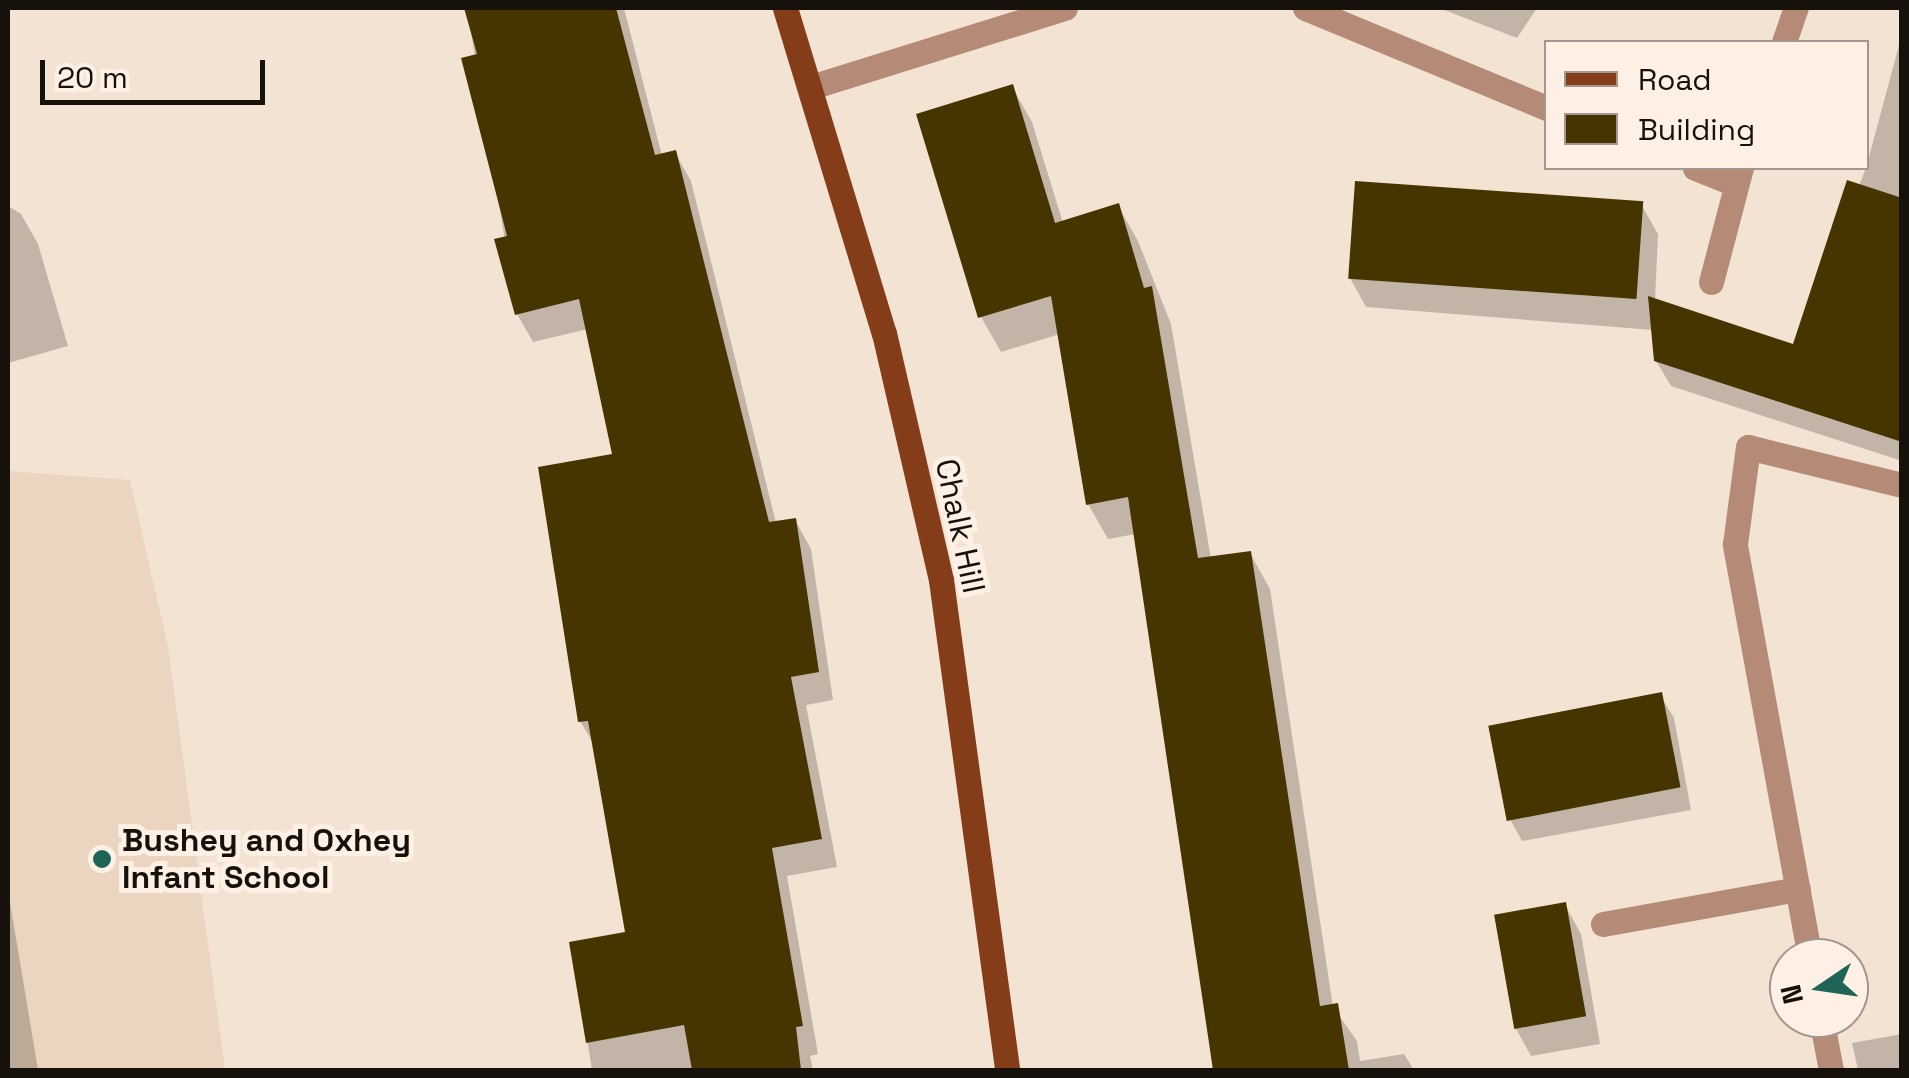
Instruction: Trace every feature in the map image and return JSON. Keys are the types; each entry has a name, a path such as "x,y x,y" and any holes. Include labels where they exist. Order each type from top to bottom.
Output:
{"main road":[{"name":"Chalk Hill","path":"785,8 884,333 941,580 1008,1070"}],"street":[{"path":"812,87 1064,8"},
{"path":"1305,8 1544,107"},
{"path":"1785,40 1796,8"},
{"path":"1706,170 1738,176 1712,282"},
{"path":"1807,938 1735,544 1748,447 1902,485"},
{"path":"1603,924 1798,889"},
{"path":"1824,1038 1830,1070"}],"shaded area":[{"name":"Bushey and Oxhey Infant School","path":"8,471 130,480 168,647 225,1070 8,1070"}],"building":[{"path":"464,8 616,8 655,155 676,150 769,522 796,518 819,672 791,677 822,839 772,848 803,1026 796,1027 801,1070 692,1070 684,1025 586,1043 569,942 625,932 588,721 578,722 538,467 612,454 579,299 515,315 494,239 507,236 461,58 477,54"},
{"path":"1013,84 1055,223 1119,203 1144,288 1152,286 1198,558 1251,551 1320,1006 1338,1003 1349,1070 1213,1070 1128,497 1086,505 1051,296 978,318 916,114"},
{"path":"1847,180 1902,198 1902,442 1654,361 1648,296 1793,344"},
{"path":"1355,181 1643,201 1636,299 1348,279"},
{"path":"1662,692 1681,787 1507,821 1488,726"},
{"path":"1566,902 1586,1016 1514,1029 1494,915"}],"place":[{"name":"Bushey and Oxhey Infant School","path":"102,859"}]}
